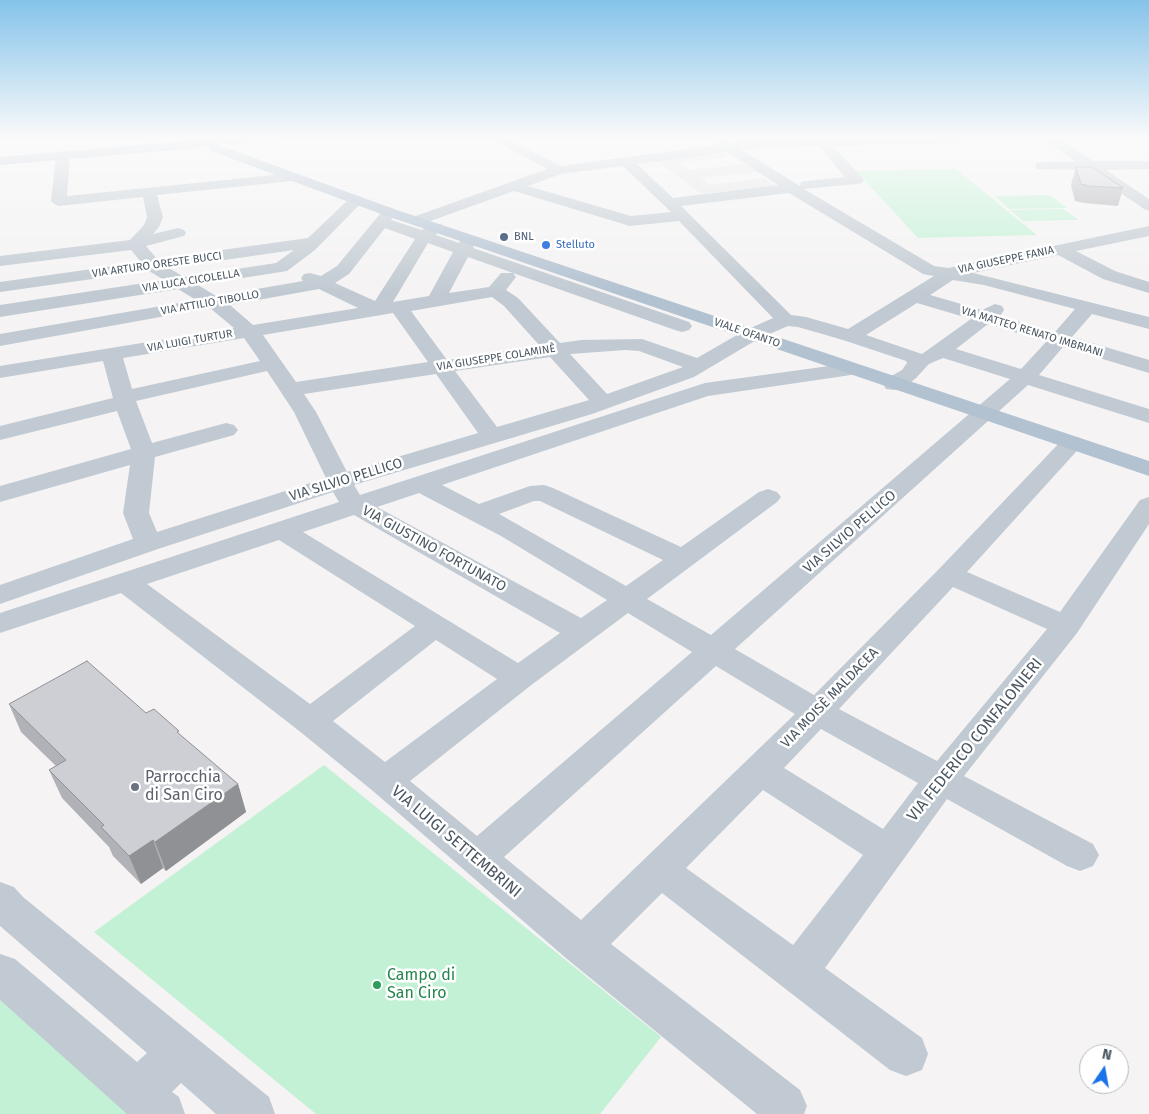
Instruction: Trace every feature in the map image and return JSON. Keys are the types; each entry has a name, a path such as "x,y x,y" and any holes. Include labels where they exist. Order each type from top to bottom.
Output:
{"main road":[{"name":"VIALE OFANTO","path":"320,189 349,202"},
{"name":"VIALE OFANTO","path":"385,216 416,221 430,232"},
{"name":"VIALE OFANTO","path":"467,244 751,335 1149,469"}],"street":[{"path":"60,189 59,201 178,189"},
{"path":"416,221 505,189"},
{"path":"523,189 630,221 683,216"},
{"path":"655,189 785,320 799,321 850,336 913,357 919,363"},
{"path":"669,203 783,189"},
{"path":"802,189 929,270 985,280 1149,323"},
{"path":"1126,189 1149,206"},
{"path":"135,244 150,227 155,217 149,192"},
{"name":"VIALE OFANTO","path":"349,202 467,244 517,268 682,326"},
{"name":"VIA LUCA CICOLELLA","path":"0,311 281,267 290,262 313,242 349,202"},
{"name":"VIA ATTILIO TIBOLLO","path":"0,340 322,283 343,270 385,216"},
{"name":"VIA GIUSEPPE FANIA","path":"850,336 955,271 1149,231"},
{"path":"389,309 387,294 430,232"},
{"path":"0,261 135,244 178,233"},
{"name":"VIA ARTURO ORESTE BUCCI","path":"0,287 313,242"},
{"name":"VIA GIUSTINO FORTUNATO","path":"135,244 154,266 226,310 249,331 291,389 305,412 340,482 355,505 582,632"},
{"path":"435,302 467,244"},
{"path":"1059,249 1109,274 1149,288"},
{"path":"281,267 389,309 440,366 492,436"},
{"path":"517,268 501,282 496,291 511,302 603,402"},
{"path":"894,384 910,374 919,363 941,351 984,317 1024,290"},
{"name":"VIA LUIGI TURTUR","path":"0,372 496,291"},
{"name":"VIA MATTEO RENATO IMBRIANI","path":"915,296 1149,367"},
{"name":"VIA SILVIO PELLICO","path":"476,859 1026,377 1088,307"},
{"name":"VIA SILVIO PELLICO","path":"0,594 148,543 603,402 696,368 751,335 785,320"},
{"name":"VIA GIUSEPPE COLAMINÈ","path":"291,389 553,349 625,344 642,346 696,368"},
{"path":"941,351 1149,416"},
{"path":"112,355 124,400 144,453 136,513 148,543"},
{"path":"0,433 124,400 273,364"},
{"path":"696,368 696,377 722,388"},
{"name":"VIA SILVIO PELLICO","path":"0,623 705,390 851,369"},
{"path":"0,494 226,430"},
{"name":"VIA MOISÈ MALDACEA","path":"582,946 760,771 950,575 1072,443"},
{"path":"421,484 478,513 817,712 1080,855"},
{"path":"478,513 530,494 544,493 683,560"},
{"path":"385,781 519,678 768,497"},
{"name":"VIA FEDERICO CONFALONIERI","path":"797,973 941,780 1066,626 1149,505"},
{"path":"282,530 434,627 519,678"},
{"path":"950,575 1066,626"},
{"name":"VIA LUIGI SETTEMBRINI","path":"125,582 310,721 385,781 582,946 784,1106"},
{"path":"310,721 434,627"},
{"path":"760,771 888,851"},
{"path":"659,870 906,1054"},
{"path":"0,899 16,915 180,1053 240,1110"},
{"path":"0,973 150,1103 180,1053"}],"shaded area":[{"path":"695,189 748,189 702,194"}],"green space":[{"path":"873,189 981,189 1037,235 918,238"},
{"path":"1050,195 1067,208 1009,209 995,196"},
{"path":"1063,209 1079,220 1023,221 1010,210"},
{"name":"Campo di San Ciro","path":"324,765 661,1037 600,1114 316,1114 94,932"},
{"path":"0,1000 131,1114 0,1114"}],"building":[{"name":"Parrocchia di San Ciro","path":"87,661 146,713 154,709 179,731 177,732 238,784 155,842 153,840 129,856 101,827 104,825 49,770 66,760 9,704"}],"place":[{"name":"BNL","path":"504,237"},
{"name":"Stelluto","path":"546,245"},
{"name":"Parrocchia di San Ciro","path":"135,787"},
{"name":"Campo di San Ciro","path":"377,985"}]}
